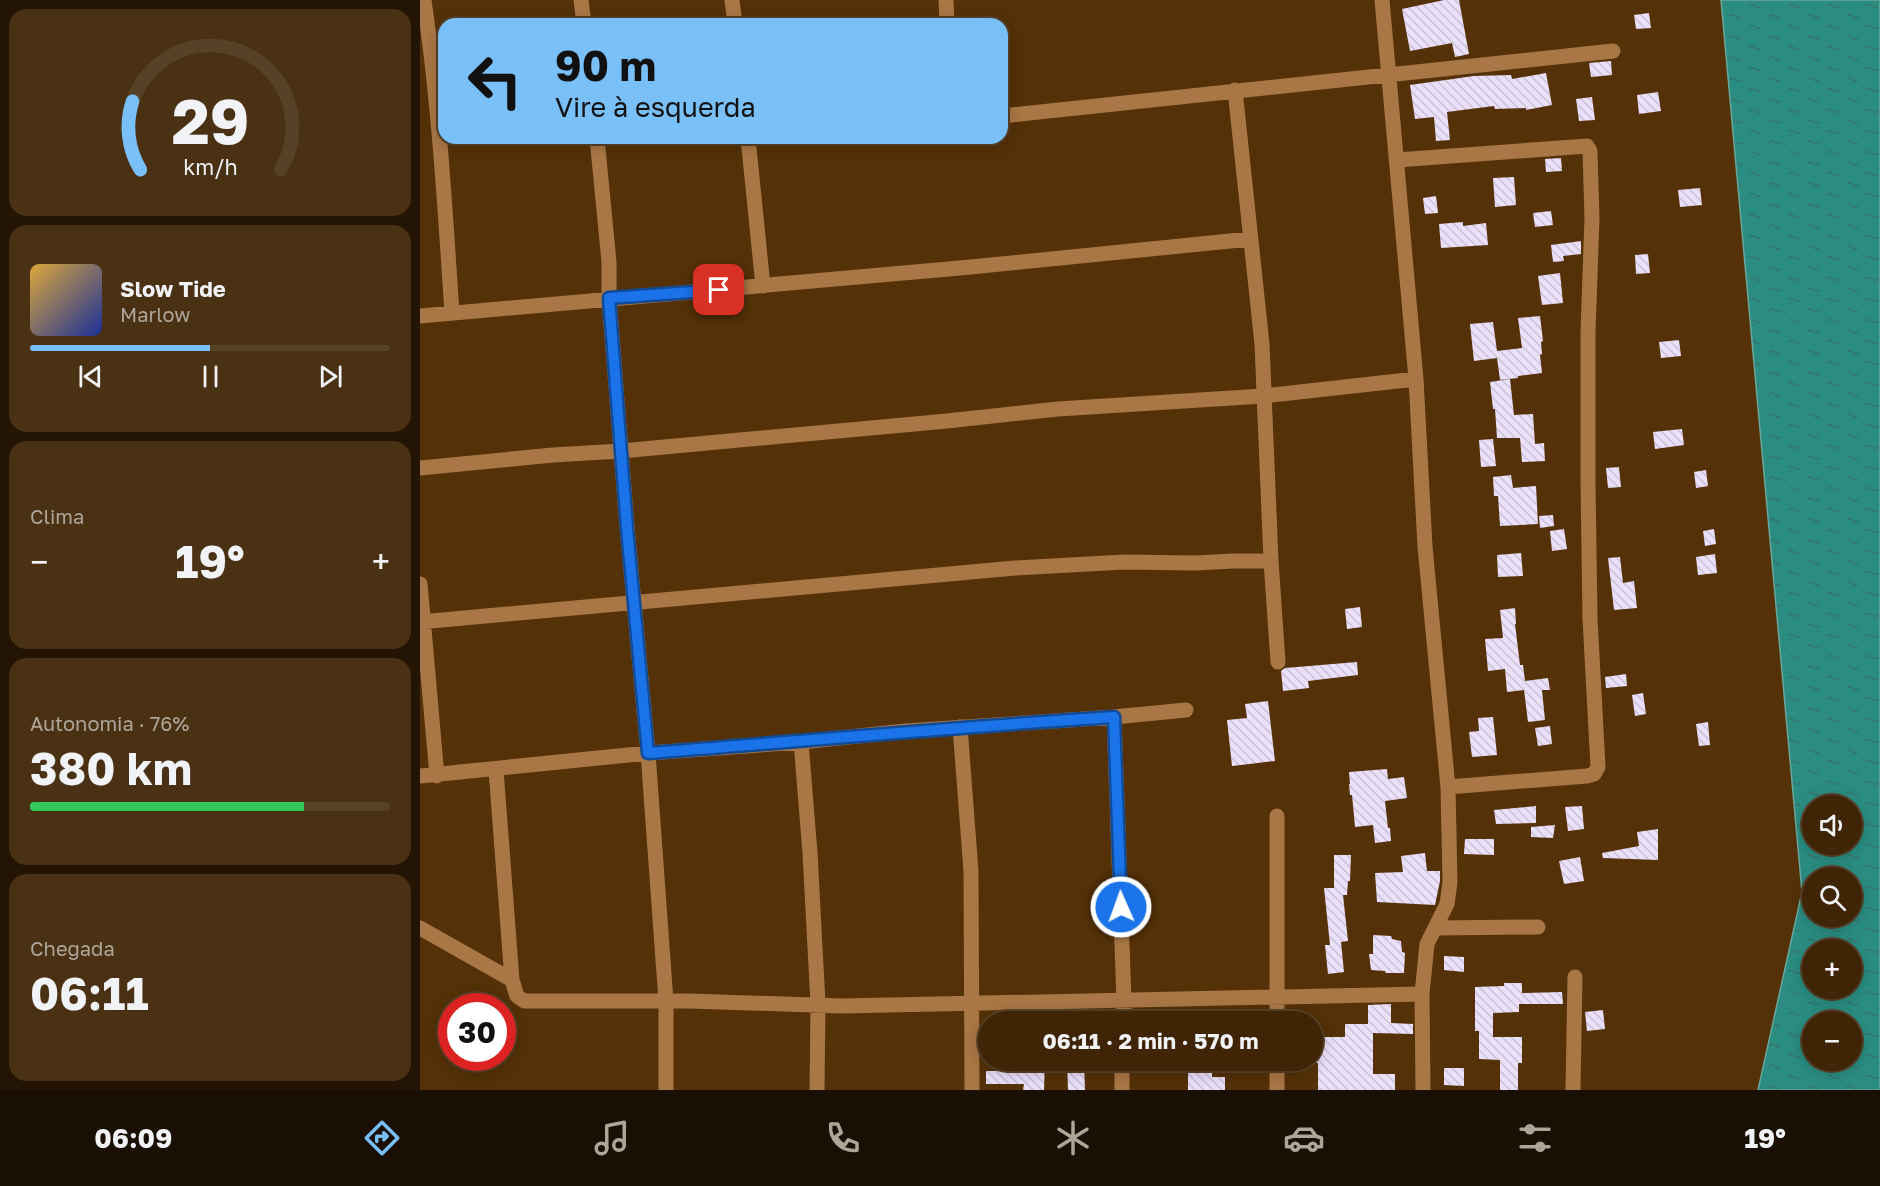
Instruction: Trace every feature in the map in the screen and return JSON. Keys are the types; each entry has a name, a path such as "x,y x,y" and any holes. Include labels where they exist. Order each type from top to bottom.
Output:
{"street":[{"path":"424,0 438,112"},
{"path":"581,0 583,18"},
{"path":"732,0 734,18"},
{"path":"946,0 947,18"},
{"path":"1382,0 1416,379 1425,547 1448,787 1450,882 1447,904 1427,945 1422,994 1423,1090"},
{"path":"1008,115 1612,51"},
{"path":"1235,90 1262,344 1271,561 1278,662"},
{"path":"440,144 452,313"},
{"path":"598,144 609,262 609,298 648,753 666,1001 666,1090"},
{"path":"749,144 763,286"},
{"path":"1397,160 1587,146 1590,151 1592,218 1588,332 1588,483 1590,618 1598,767 1594,774 1587,776 1448,787"},
{"path":"420,316 1251,239"},
{"path":"420,468 553,454 621,451 1058,410 1263,396 1416,379"},
{"path":"421,621 1015,567 1124,561 1195,563 1271,561"},
{"path":"420,584 421,621 437,776"},
{"path":"420,776 648,753 1186,710"},
{"path":"1114,717 1124,1011"},
{"path":"960,727 971,871 972,1090"},
{"path":"801,742 818,1004 817,1090"},
{"path":"496,770 512,980 517,996 524,1001 666,1001 842,1006 1422,994"},
{"path":"1277,816 1277,1011"},
{"path":"1436,928 1538,927"},
{"path":"420,928 512,980"},
{"path":"1573,1090 1575,977"},
{"path":"1122,1071 1122,1090"},
{"path":"1276,1090 1277,1071"}],"water":[{"path":"1721,0 1880,0 1880,1090 1758,1090 1802,892"}],"building":[{"path":"1444,0 1459,0 1469,54 1455,57 1452,43 1410,51 1402,9"},
{"path":"1649,13 1651,28 1636,29 1634,15"},
{"path":"1611,61 1612,75 1591,77 1589,63"},
{"path":"1546,73 1552,105 1526,110 1526,108 1495,109 1494,106 1447,112 1450,140 1436,141 1434,117 1415,119 1410,85 1474,76 1511,75 1512,79"},
{"path":"1658,92 1661,111 1639,114 1637,95"},
{"path":"1592,97 1595,120 1579,121 1576,99"},
{"path":"1561,158 1562,171 1546,172 1545,159"},
{"path":"1514,177 1516,205 1495,207 1493,178"},
{"path":"1700,188 1702,205 1680,207 1678,190"},
{"path":"1436,196 1438,213 1425,214 1423,198"},
{"path":"1551,211 1553,225 1535,227 1533,213"},
{"path":"1463,222 1463,226 1486,223 1488,245 1441,248 1439,224"},
{"path":"1581,241 1581,254 1563,256 1564,261 1553,262 1551,245"},
{"path":"1648,254 1650,273 1636,274 1635,255"},
{"path":"1560,273 1563,303 1542,305 1538,276"},
{"path":"1540,316 1543,341 1540,355 1542,373 1500,380 1497,358 1474,361 1470,324 1493,322 1497,351 1522,348 1518,318"},
{"path":"1679,340 1681,356 1661,358 1659,342"},
{"path":"1510,379 1514,415 1533,414 1535,444 1544,443 1545,461 1522,462 1520,438 1497,438 1490,382"},
{"path":"1682,429 1684,445 1655,449 1653,432"},
{"path":"1493,439 1496,466 1481,467 1479,440"},
{"path":"1619,467 1621,487 1608,488 1606,468"},
{"path":"1706,470 1708,486 1696,488 1694,472"},
{"path":"1511,475 1513,488 1536,486 1538,524 1500,526 1498,496 1494,496 1493,477"},
{"path":"1553,515 1554,526 1540,528 1539,516"},
{"path":"1564,529 1567,549 1552,551 1550,531"},
{"path":"1714,529 1716,544 1705,546 1703,531"},
{"path":"1521,553 1523,576 1498,577 1497,555"},
{"path":"1715,554 1717,573 1698,575 1696,557"},
{"path":"1620,557 1623,583 1634,581 1637,608 1614,610 1608,558"},
{"path":"1360,607 1362,627 1347,629 1345,609"},
{"path":"1515,608 1520,665 1523,665 1525,681 1548,678 1550,690 1542,690 1545,720 1528,722 1524,690 1507,692 1505,669 1488,671 1485,639 1503,638 1500,610"},
{"path":"1357,662 1358,675 1308,681 1309,688 1283,691 1281,671 1285,668"},
{"path":"1626,674 1627,686 1606,688 1605,677"},
{"path":"1643,693 1646,714 1635,716 1632,695"},
{"path":"1268,701 1275,761 1232,766 1227,720 1247,718 1245,704"},
{"path":"1493,717 1497,755 1472,757 1469,732 1479,731 1478,718"},
{"path":"1708,722 1710,745 1699,746 1696,724"},
{"path":"1550,726 1552,744 1538,746 1535,728"},
{"path":"1387,769 1388,779 1404,777 1407,798 1385,801 1391,841 1375,843 1373,825 1355,827 1349,772"},
{"path":"1536,806 1536,823 1496,824 1494,810"},
{"path":"1582,806 1584,829 1568,831 1565,807"},
{"path":"1555,825 1553,838 1531,837 1531,827"},
{"path":"1658,829 1658,860 1603,858 1602,853 1639,846 1637,832"},
{"path":"1465,839 1494,839 1494,855 1464,854"},
{"path":"1425,853 1427,871 1440,871 1435,905 1377,902 1375,873 1403,872 1401,856"},
{"path":"1334,855 1351,855 1350,881 1348,881 1347,895 1343,895 1348,941 1341,942 1344,972 1328,974 1325,945 1330,945 1324,888 1334,888"},
{"path":"1580,857 1584,881 1564,884 1559,861"},
{"path":"1373,935 1391,936 1392,939 1401,941 1402,952 1405,953 1404,973 1371,970 1369,954 1373,954"},
{"path":"1444,956 1464,957 1464,972 1444,970"},
{"path":"1504,983 1522,983 1522,993 1562,992 1563,1004 1519,1004 1519,1012 1493,1013 1493,1037 1522,1037 1522,1063 1518,1063 1518,1090 1500,1090 1500,1060 1479,1059 1479,1031 1475,1031 1475,987 1504,986"},
{"path":"1391,1004 1391,1023 1413,1024 1413,1034 1373,1033 1373,1074 1395,1074 1395,1090 1318,1090 1318,1071 1323,1071 1323,1037 1345,1037 1345,1024 1368,1024 1368,1005"},
{"path":"1603,1010 1605,1029 1587,1031 1585,1012"},
{"path":"1444,1068 1464,1068 1464,1086 1444,1085"},
{"path":"986,1071 1045,1071 1044,1090 1023,1090 1024,1084 986,1084"},
{"path":"1067,1071 1084,1071 1085,1090 1068,1090"},
{"path":"1188,1071 1212,1071 1212,1077 1225,1077 1225,1090 1188,1090"}],"route":[{"path":"719,290 609,298 648,753 801,742 906,731 1114,717 1121,907"}]}
